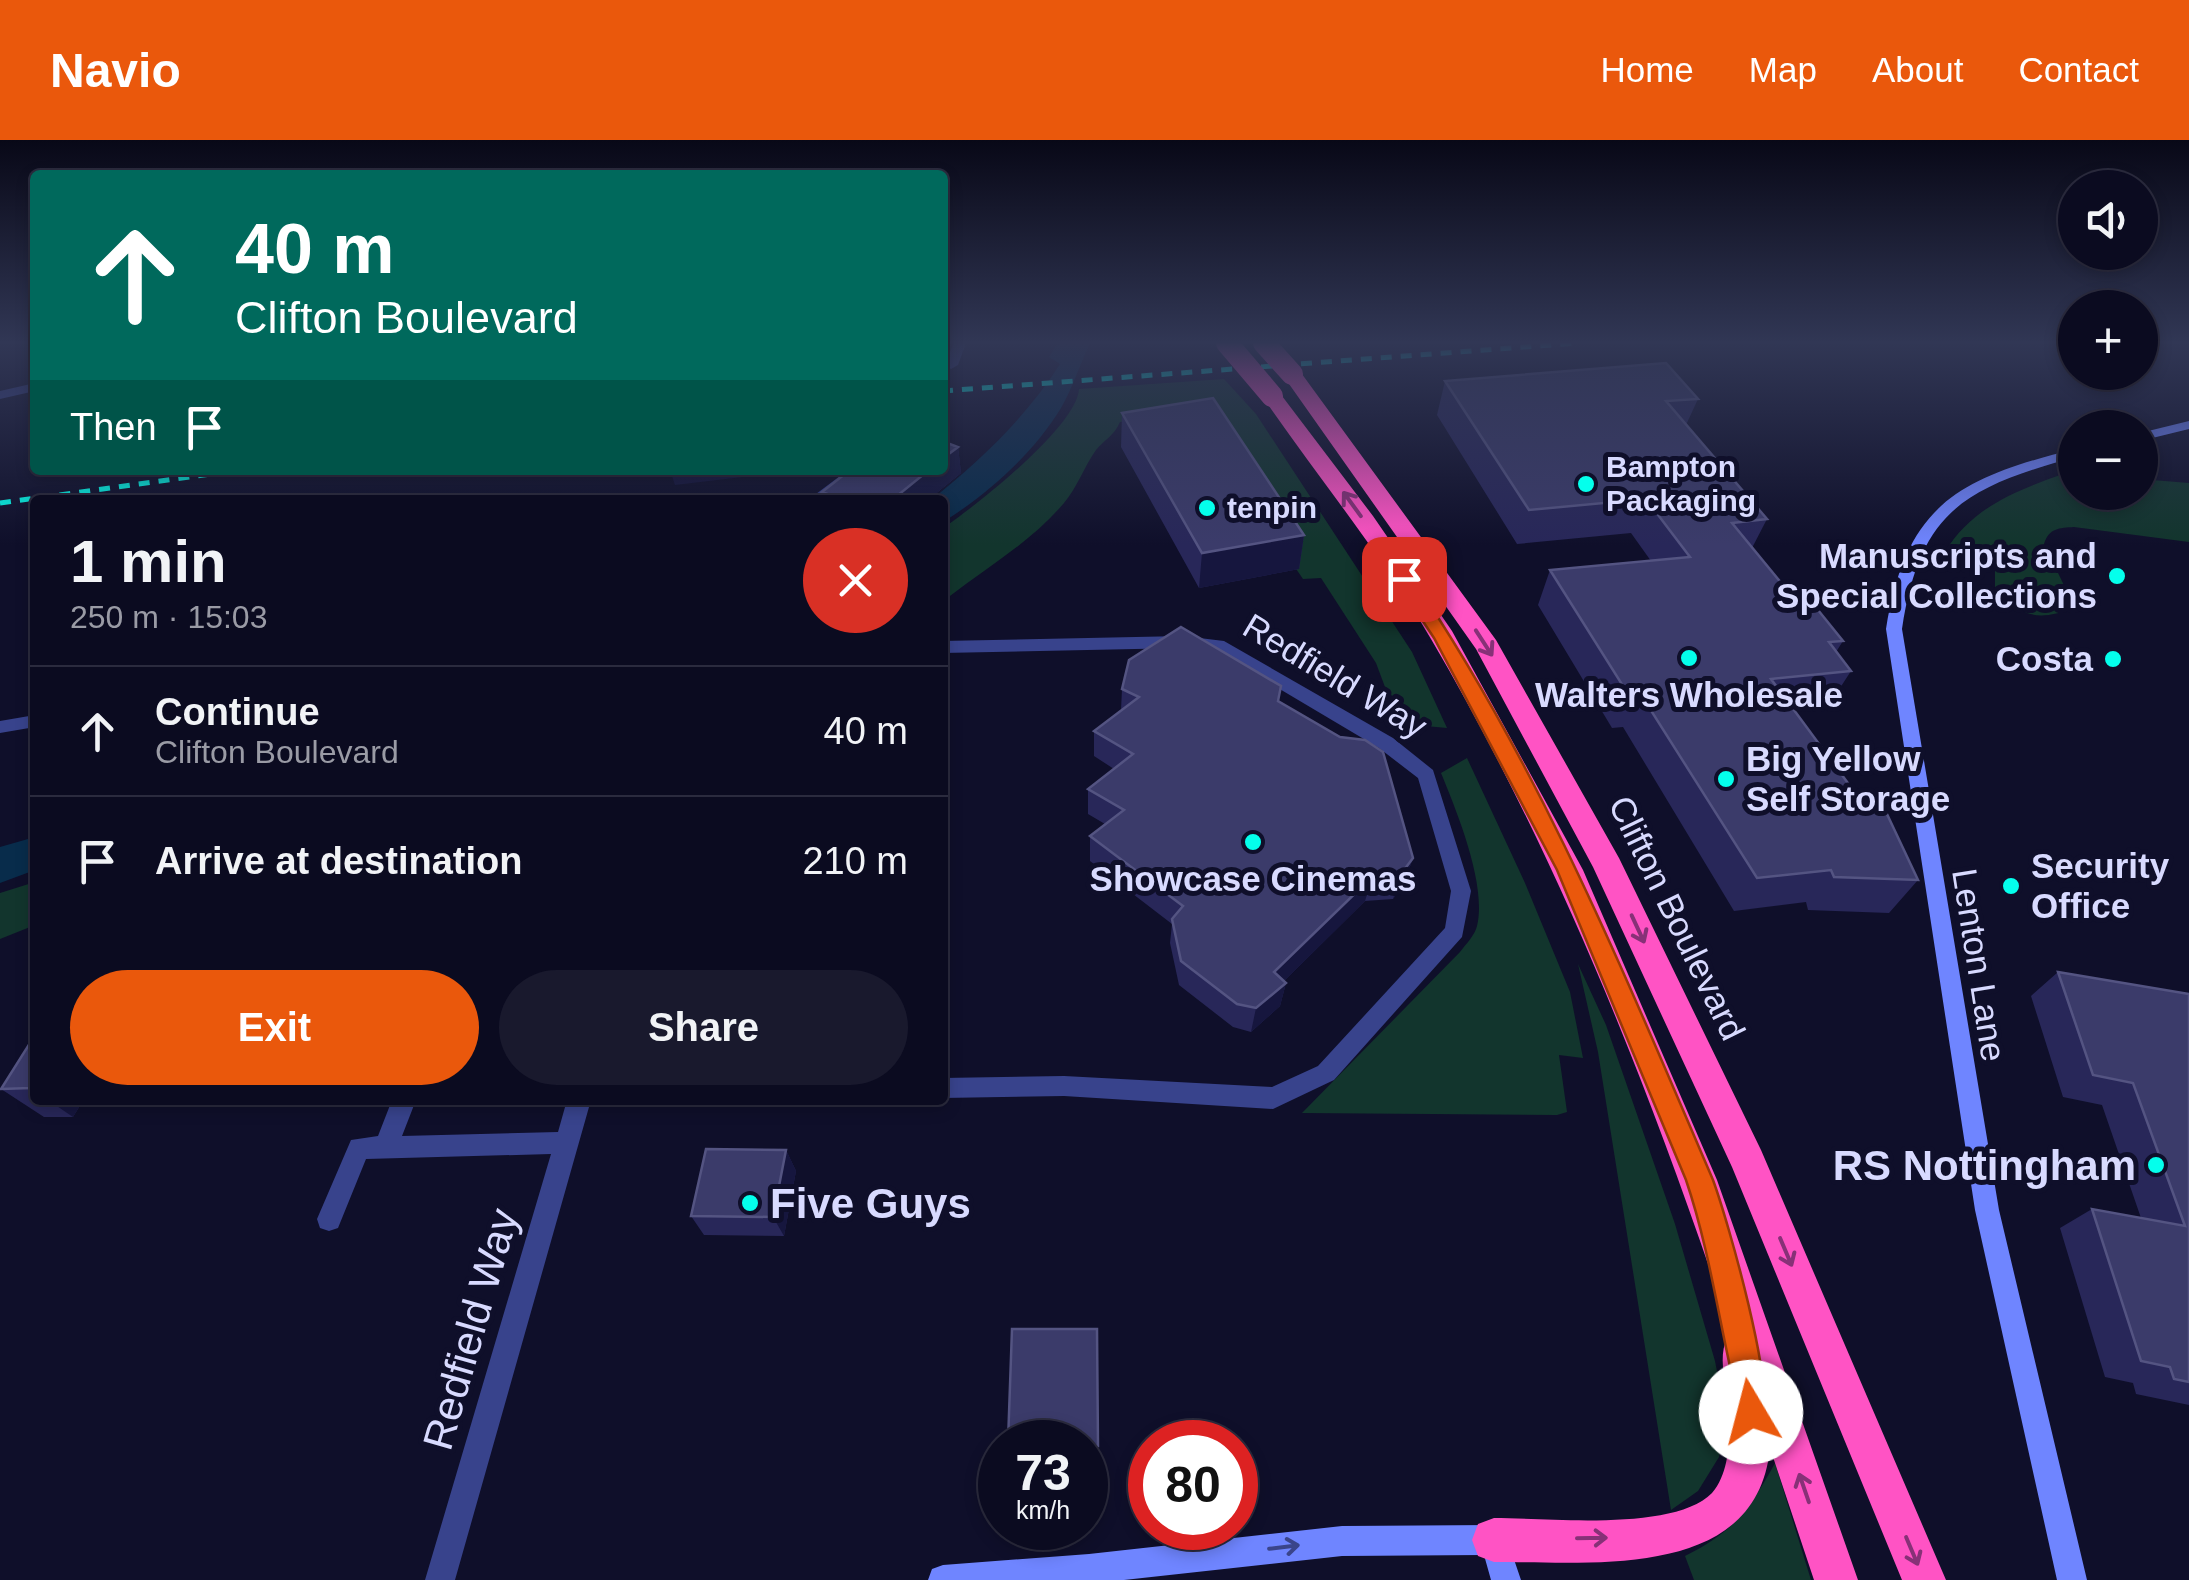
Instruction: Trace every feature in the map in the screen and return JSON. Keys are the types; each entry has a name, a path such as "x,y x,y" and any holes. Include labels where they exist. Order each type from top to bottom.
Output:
{"highway":[{"name":"Clifton Boulevard","path":"1299,410 1365,521 1443,637 1568,870 1712,1217 1836,1580"},
{"name":"Clifton Boulevard","path":"1302,410 1487,646 1608,866 1748,1162 1924,1580"},
{"path":"1494,1540 1664,1538 1719,1520 1738,1494 1749,1472 1754,1445 1748,1380 1712,1217"}],"street":[{"path":"2158,432 2189,424"},
{"name":"Lenton Lane","path":"2058,458 1992,477 1935,519 1910,555 1896,594 1894,629 1987,1210 2072,1580"},
{"path":"823,495 851,475"},
{"name":"Redfield Way","path":"948,647 1184,642 1218,645 1386,743 1426,774 1461,891 1455,931 1352,1045 1326,1073 1272,1098 1064,1086 948,1088"},
{"path":"0,728 30,722"},
{"path":"386,1147 402,1105"},
{"name":"Redfield Way","path":"440,1580 577,1105"},
{"path":"330,1220 359,1148 566,1143"},
{"path":"943,1580 1106,1567 1342,1540 1494,1540 1506,1580"}],"green space":[{"path":"1071,410 1253,410 1412,652 1447,728 1415,725 1385,687 1376,663 1321,578 1303,579 1188,412 1120,422 1096,450 1069,497 1052,516 948,595 948,524 1023,464"},
{"path":"2058,476 2058,510 2158,510 2158,480 2189,483 2189,542 2074,527 2055,530 2044,544 2075,608 2033,615 1995,595 1995,570 1945,552 1982,512"},
{"path":"1467,758 1570,992 1583,1058 1559,1055 1567,1112 1302,1113 1460,952 1476,929 1479,909 1474,870 1441,773"},
{"path":"30,884 30,927 0,939 0,893"},
{"path":"1578,964 1606,1025 1675,1224 1715,1361 1726,1417 1719,1457 1698,1491 1671,1510 1598,1052"},
{"path":"1775,1463 1811,1580 1694,1580 1685,1556 1716,1538 1739,1518"}],"water":[{"path":"1026,410 1060,410 1008,472 948,519 948,495 937,495"},
{"path":"30,838 30,872 0,883 0,847"}],"building":[{"name":"tenpin","path":"1221,410 1304,535 1202,553 1122,413"},
{"path":"1464,410 1674,410 1767,519 1732,523 1801,607 1814,605 1843,641 1829,642 1851,671 1771,679 1856,794 1878,795 1918,880 1834,877 1831,870 1757,878 1640,693 1628,694 1550,570 1690,557 1646,499 1529,510"},
{"path":"844,475 923,475 898,495 822,492"},
{"name":"Showcase Cinemas","path":"1181,627 1281,686 1278,701 1340,737 1365,740 1383,752 1413,858 1401,874 1373,876 1274,972 1286,983 1256,1008 1237,1004 1181,961 1172,919 1183,906 1090,836 1124,810 1088,789 1133,754 1094,731 1139,697 1122,689 1129,660"},
{"path":"2058,972 2189,994 2189,1382 2174,1379 2170,1367 2141,1361 2092,1209 2185,1226 2133,1083 2093,1075"},
{"path":"30,1043 30,1088 1,1089"},
{"path":"706,1149 786,1150 773,1217 691,1216"},
{"path":"1012,1329 1097,1329 1098,1420 1009,1420"}],"railway":[{"path":"58,495 204,475"},
{"path":"0,503 30,499"}],"place":[{"name":"Bampton Packaging","path":"1586,484"},
{"name":"tenpin","path":"1207,508"},
{"name":"Manuscripts and Special Collections","path":"2117,576"},
{"name":"Walters Wholesale","path":"1689,658"},
{"name":"Costa","path":"2113,659"},
{"name":"Big Yellow Self Storage","path":"1726,779"},
{"name":"Showcase Cinemas","path":"1253,842"},
{"name":"Security Office","path":"2011,886"},
{"name":"RS Nottingham","path":"2156,1165"},
{"name":"Five Guys","path":"750,1203"}],"route":[{"path":"1404,579 1443,637 1568,870 1700,1180 1712,1217 1748,1380 1751,1412"}]}
